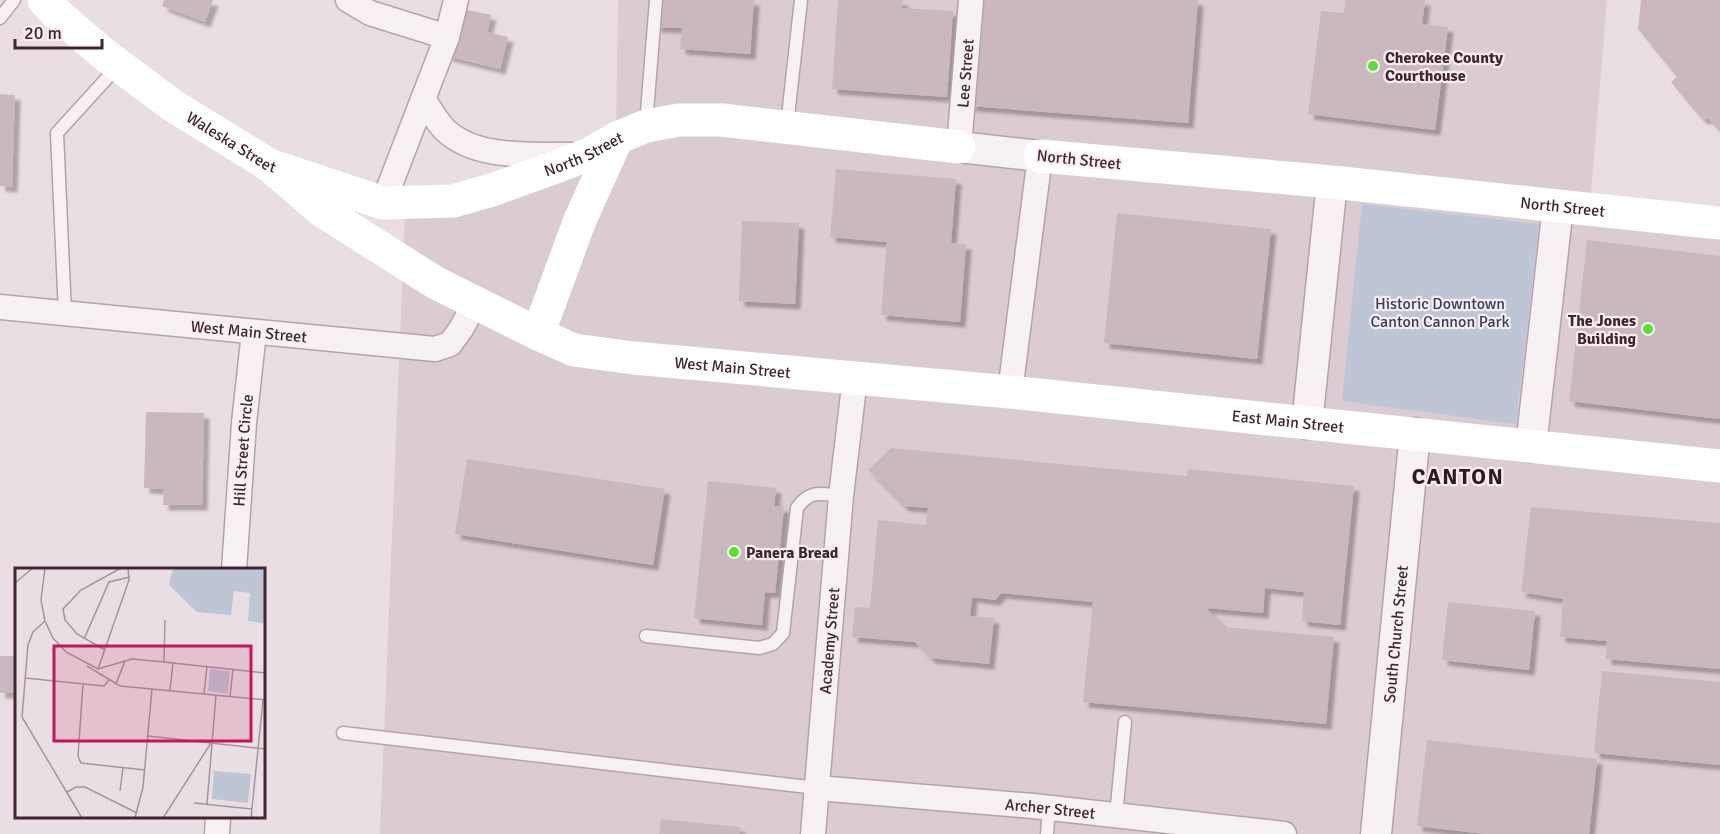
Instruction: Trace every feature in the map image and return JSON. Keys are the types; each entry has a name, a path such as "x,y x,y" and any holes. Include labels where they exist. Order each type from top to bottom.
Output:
{"main road":[{"name":"Waleska Street","path":"44,0 58,15 172,105 269,165 383,203 453,201"},
{"name":"North Street","path":"453,201 526,179 587,155 631,132 679,120 722,120 787,126 959,147"},
{"path":"538,334 580,220 631,132"},
{"name":"North Street","path":"1040,156 1332,182 1720,223"},
{"name":"West Main Street","path":"269,165 321,210 436,284 574,350 624,357 855,378"},
{"name":"East Main Street","path":"855,378 1415,433 1720,466"}],"street":[{"path":"348,0 370,14 447,37"},
{"path":"383,203 447,37 456,0"},
{"name":"Lee Street","path":"959,147 971,0"},
{"path":"423,99 445,130 475,148 507,154 587,155"},
{"name":"North Street","path":"959,147 1040,156"},
{"path":"1010,392 1040,156"},
{"path":"1307,424 1332,182"},
{"path":"1532,447 1558,206"},
{"name":"West Main Street","path":"0,307 435,349 450,344 475,303"},
{"name":"Hill Street Circle","path":"234,568 244,423 254,332"},
{"name":"Academy Street","path":"813,834 841,496 855,378"},
{"name":"South Church Street","path":"1376,834 1415,433"},
{"name":"Archer Street","path":"817,788 1050,808 1284,834"},
{"path":"217,834 218,819"}],"lane":[{"path":"0,18 14,0"},
{"path":"631,132 656,0"},
{"path":"787,126 801,0"},
{"path":"64,314 57,133 119,65"},
{"path":"646,636 759,648 773,644 783,633 797,508 804,498 814,494 841,496"},
{"path":"1116,816 1125,722"},
{"path":"343,733 817,788"},
{"path":"1047,834 1050,808"}],"shaded area":[{"path":"618,0 1607,0 1590,205 1720,220 1720,834 380,834 405,214 616,131"}],"green space":[{"name":"Historic Downtown Canton Cannon Park","path":"1362,204 1539,224 1516,424 1342,401"}],"building":[{"path":"164,0 213,0 205,22 162,6"},
{"path":"657,0 754,0 750,54 680,49 682,28 656,27"},
{"path":"838,0 903,0 902,8 953,11 947,97 832,89"},
{"path":"979,0 1198,0 1188,123 970,106"},
{"path":"1345,0 1425,0 1422,24 1448,27 1435,130 1308,114 1321,11 1344,13"},
{"path":"1641,0 1720,0 1720,132 1709,119 1701,118 1671,82 1677,77 1638,29"},
{"path":"458,8 491,15 487,32 508,37 500,69 447,56"},
{"path":"0,94 15,95 12,187 0,186"},
{"path":"836,169 956,179 951,243 966,244 960,322 881,315 887,242 830,237"},
{"path":"1117,213 1271,229 1257,359 1104,343"},
{"path":"742,221 799,223 795,304 739,301"},
{"name":"The Jones Building","path":"1587,240 1720,256 1720,419 1569,401"},
{"path":"146,412 204,413 202,505 163,505 164,489 144,488"},
{"path":"891,448 1187,476 1188,469 1354,486 1340,625 1302,621 1304,592 1265,588 1263,613 1206,608 1225,627 1334,637 1326,724 1083,702 1093,602 1001,593 995,600 972,597 970,616 994,618 989,664 930,658 915,642 852,637 855,607 870,608 878,520 926,525 928,508 904,506 868,470"},
{"path":"467,459 665,489 653,565 455,534"},
{"path":"708,481 776,488 774,506 784,507 775,593 765,592 762,625 694,618"},
{"path":"1531,507 1720,523 1720,669 1606,659 1607,641 1560,637 1563,599 1521,592"},
{"path":"1448,602 1535,611 1529,670 1442,660"},
{"path":"0,656 15,656 15,693 0,693"},
{"path":"1602,671 1720,682 1720,765 1594,753"},
{"path":"1427,740 1597,759 1589,834 1485,834 1417,826"},
{"path":"661,819 740,827 739,834 659,834"}],"place":[{"name":"Cherokee County Courthouse","path":"1373,66"},
{"name":"The Jones Building","path":"1648,329"},
{"name":"Panera Bread","path":"734,552"}],"district":[{"name":"CANTON","path":"1458,476"}]}
